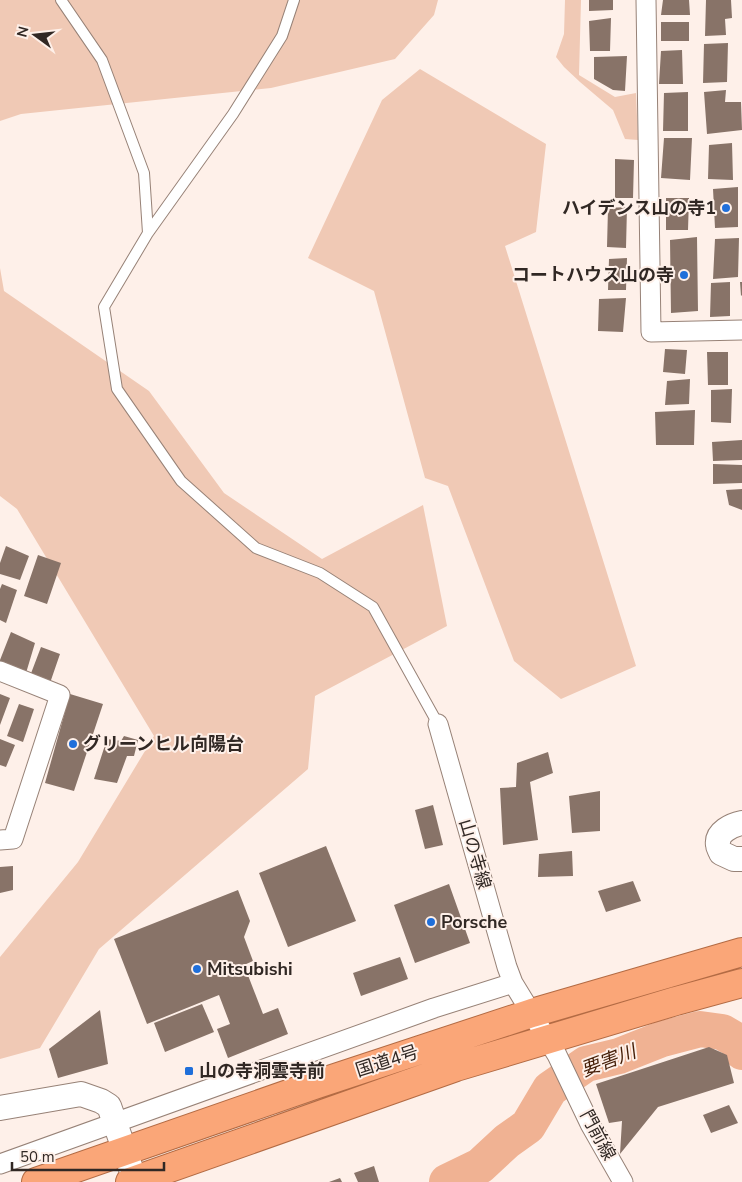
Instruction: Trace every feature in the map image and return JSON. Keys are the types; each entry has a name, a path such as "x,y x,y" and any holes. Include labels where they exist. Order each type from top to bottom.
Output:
{"highway":[{"name":"国道4号","path":"36,1182 308,1087 532,1013 742,952"},
{"name":"国道4号","path":"132,1181 456,1067 554,1051 676,1001 742,983"}],"street":[{"path":"646,0 651,332 742,330"},
{"path":"0,671 60,695 13,839 0,840"},
{"name":"山の寺線","path":"438,724 507,967 513,983 554,1051"},
{"path":"742,823 726,829 719,837 718,845 722,853 734,859 742,859"},
{"path":"0,1164 434,1008 513,983"},
{"name":"門前線","path":"554,1051 574,1088 590,1124 623,1182"},
{"path":"0,1108 81,1094 110,1106 132,1181"}],"lane":[{"path":"61,0 102,60 112,86 144,173 148,233"},
{"path":"294,0 282,36 233,114 148,233 104,307 117,389 181,481 256,548 320,573 373,607 438,724"}],"shaded area":[{"path":"0,0 438,0 434,15 395,59 271,88 21,114 0,121"},
{"path":"565,0 581,0 579,75 615,97 636,93 638,140 625,139 613,110 580,82 556,57 564,34"},
{"path":"420,69 546,144 536,232 505,246 636,666 561,699 514,661 448,486 425,478 374,291 308,258 382,100"},
{"path":"0,268 4,291 149,391 224,493 322,559 423,505 447,626 315,696 308,769 99,949 40,1048 0,1059 0,957 78,862 154,736 17,509 0,496"}],"building":[{"path":"589,0 613,0 613,10 589,11"},
{"path":"663,0 689,0 690,15 661,15"},
{"path":"706,0 731,0 732,18 725,19 726,35 705,36"},
{"path":"611,18 610,51 590,51 589,21"},
{"path":"661,22 689,22 689,41 661,41"},
{"path":"728,43 727,82 703,83 704,44"},
{"path":"682,50 683,84 659,84 661,51"},
{"path":"627,56 625,91 613,90 594,79 594,57"},
{"path":"726,90 725,102 741,102 742,130 707,134 704,92"},
{"path":"688,92 688,131 663,131 664,93"},
{"path":"664,138 692,138 690,180 661,178"},
{"path":"732,143 733,180 708,179 709,145"},
{"path":"615,159 634,160 633,198 615,198"},
{"name":"ハイデンス山の寺1","path":"738,187 738,227 715,228 713,189"},
{"path":"666,198 689,198 688,230 666,230"},
{"path":"627,207 626,248 607,247 608,208"},
{"name":"コートハウス山の寺","path":"697,237 698,311 671,313 670,240"},
{"path":"739,238 738,277 713,279 715,239"},
{"path":"627,258 626,290 608,290 609,259"},
{"path":"730,282 730,316 710,317 711,283"},
{"path":"740,282 742,282 741,296"},
{"path":"626,298 623,332 598,331 599,299"},
{"path":"665,349 687,350 685,374 663,372"},
{"path":"707,352 728,352 728,385 708,385"},
{"path":"690,379 689,404 665,405 667,381"},
{"path":"732,389 731,423 711,422 711,390"},
{"path":"695,410 694,445 656,445 655,412"},
{"path":"742,440 742,460 713,461 712,442"},
{"path":"713,464 742,465 742,483 713,484"},
{"path":"742,489 742,510 729,505 726,490"},
{"path":"6,546 29,556 20,580 0,574 0,563"},
{"path":"38,555 61,563 47,604 24,596"},
{"path":"2,584 17,590 6,623 0,620 0,589"},
{"path":"11,632 35,643 26,673 0,664"},
{"path":"41,647 60,654 50,683 30,676"},
{"path":"0,694 10,698 0,725"},
{"name":"グリーンヒル向陽台","path":"70,694 103,704 74,791 45,783"},
{"path":"19,704 34,709 23,742 7,736"},
{"path":"124,736 138,740 134,756 127,756 117,783 94,779 107,739 121,741"},
{"path":"0,739 15,745 6,767 0,765"},
{"path":"548,752 553,773 530,782 538,840 503,845 500,788 516,787 517,763"},
{"path":"600,791 600,831 572,833 569,796"},
{"path":"433,805 443,845 425,849 415,810"},
{"path":"326,846 356,921 288,947 259,873"},
{"path":"572,851 573,876 538,877 539,854"},
{"path":"13,866 13,890 0,893 0,867"},
{"path":"633,881 641,901 606,912 598,891"},
{"path":"449,884 470,943 415,963 394,905"},
{"path":"238,890 250,921 244,937 253,961 244,965 263,1014 278,1008 288,1034 228,1058 217,1029 230,1024 219,995 147,1024 114,939"},
{"path":"400,957 408,979 361,996 353,973"},
{"path":"202,1004 214,1032 165,1052 154,1023"},
{"path":"100,1010 108,1064 58,1078 49,1049"},
{"path":"709,1047 727,1055 734,1083 658,1107 620,1154 622,1121 609,1123 596,1084"},
{"path":"729,1105 738,1123 711,1133 703,1115"},
{"path":"374,1166 379,1182 358,1182 354,1173"},
{"path":"340,1178 342,1182 329,1182"}],"waterway":[{"name":"要害川","path":"447,1182 480,1166 507,1141 528,1126 550,1089 586,1064 619,1056 662,1039 700,1029 722,1032 736,1040 742,1052"}],"place":[{"name":"ハイデンス山の寺1","path":"726,208"},
{"name":"コートハウス山の寺","path":"684,275"},
{"name":"グリーンヒル向陽台","path":"73,744"},
{"name":"Porsche","path":"431,922"},
{"name":"Mitsubishi","path":"197,969"},
{"name":"山の寺洞雲寺前","path":"189,1071"}]}
